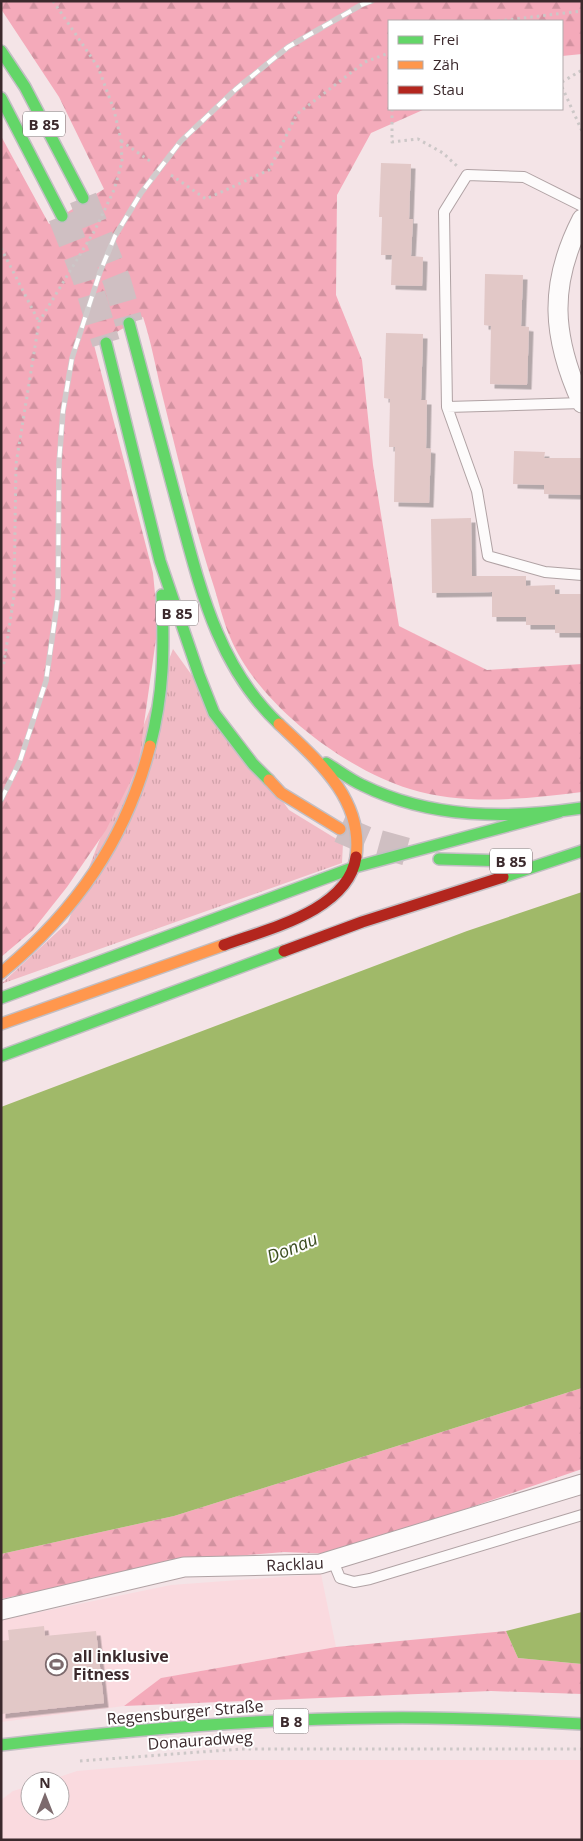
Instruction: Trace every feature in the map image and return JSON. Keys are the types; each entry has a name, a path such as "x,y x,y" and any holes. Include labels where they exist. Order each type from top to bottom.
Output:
{"main road":[{"name":"B 85","path":"1,51 24,87 83,198"},
{"name":"B 85","path":"1,98 62,216"},
{"name":"B 85","path":"1,1024 299,918 336,895 346,884 355,867 356,833 353,816 335,782 312,755 267,714 244,685 219,638 209,614 189,547 129,323"},
{"name":"B 85","path":"106,343 160,561 214,713 253,764 281,793 340,829"},
{"name":"B 85","path":"1,973 26,954 52,928 87,885 126,817 146,767 163,678 164,638 160,561"},
{"name":"B 85","path":"312,755 368,788 405,802 435,809 494,816 558,812 582,808"},
{"path":"1,998 355,867 558,812"},
{"name":"B 85","path":"439,859 510,861 582,850"},
{"path":"1,1056 362,922 582,850"},
{"name":"Regensburger Straße","path":"1,1745 246,1722 352,1718 462,1718 582,1724"}],"street":[{"path":"582,219 571,240 564,265 559,288 557,317 567,370 582,403"},
{"name":"Racklau","path":"1,1610 184,1568 320,1564 582,1484"}],"lane":[{"path":"582,206 524,177 467,174 444,212 446,407 476,491 488,556 545,572 582,575"},
{"path":"446,407 582,403"},
{"path":"332,1561 340,1578 354,1582 370,1579 582,1515"}],"path":[{"path":"1,670 14,595 16,464 39,322 95,230 114,190 122,162 121,140 114,110 98,67 53,1"},
{"path":"506,20 582,11"},
{"path":"171,175 206,199 269,170 297,114 365,62 388,53"},
{"path":"563,81 582,70"},
{"path":"563,89 582,131"},
{"path":"392,110 392,142 418,139 443,153 467,174"},
{"path":"121,140 150,161"},
{"path":"1,248 39,322"},
{"name":"Donauradweg","path":"74,1762 241,1749 582,1749"}],"shaded area":[{"path":"321,1574 336,1647 162,1678 124,1706 1,1722 1,1620 171,1585"},
{"path":"205,1760 582,1760 582,1840 1,1840 1,1800 13,1791 20,1789 20,1821 70,1821 70,1773 77,1771"}],"green space":[{"path":"1,1 582,1 582,54 563,56 563,20 388,20 388,110 423,110 371,133 337,195 336,295 362,360 373,465 399,626 487,670 582,664 582,792 495,800 452,798 410,789 357,766 330,749 281,709 260,686 243,662 225,625 193,515 143,317 94,345 153,573 158,625 138,766 106,830 67,887 33,930 1,957 1,136 49,224 104,189 59,97 1,9"},
{"path":"173,649 289,810 343,843 342,863 1,984 68,922"},
{"path":"582,1388 582,1469 335,1554 284,1552 186,1560 1,1599 1,1554 174,1516"},
{"path":"506,1631 518,1658 582,1664 582,1694 491,1691 124,1706 161,1678 336,1647"}],"water":[{"name":"Donau","path":"582,892 582,1388 174,1516 1,1554 1,1107 467,931"},
{"path":"582,1612 582,1664 518,1658 506,1631"}],"building":[{"path":"381,163 411,164 409,219 413,219 411,256 423,257 422,286 391,285 392,255 381,255 382,217 379,217"},
{"path":"485,274 523,275 521,326 529,327 527,385 490,384 491,326 484,325"},
{"path":"386,333 423,334 421,400 427,400 426,448 431,449 429,503 394,502 395,447 389,447 390,399 384,398"},
{"path":"514,451 545,452 544,458 582,458 582,495 544,494 544,485 513,484"},
{"path":"471,518 472,576 526,576 526,586 555,585 555,594 582,594 582,633 555,633 555,625 526,625 526,617 492,617 492,592 432,593 431,519"},
{"path":"44,1626 45,1636 96,1631 104,1703 1,1714 1,1641 9,1640 8,1630"}],"tunnel":[{"path":"83,198 117,281 129,323"},
{"path":"62,216 86,277 106,343"},
{"path":"340,829 368,841 419,855"}],"railway":[{"path":"1,800 20,761 46,681 58,597 59,463 63,411 72,358 100,272 115,236 141,193 181,141 236,89 288,47 361,5 372,1"}],"traffic: fast":[{"path":"1,51 25,87 83,198"},
{"path":"1,98 62,216"},
{"path":"129,323 202,593 225,649 240,676 257,701 279,724"},
{"path":"106,343 160,561 199,675 214,713 253,764 269,780"},
{"path":"150,746 155,726 162,671 162,595"},
{"path":"326,763 357,783 388,796 442,810 498,815 554,812 582,808"},
{"path":"1,998 355,867 559,812"},
{"path":"503,877 582,851"},
{"path":"439,859 510,861 522,859"},
{"path":"1,1056 284,951"},
{"path":"1,1745 142,1730 236,1723 331,1719 429,1718 582,1724"}],"traffic: slow":[{"path":"279,724 322,767 335,782 345,799 353,817 357,836 356,857"},
{"path":"1,973 28,950 52,925 94,872 112,843 127,813 140,780 150,746"},
{"path":"269,780 281,793 340,829"},
{"path":"1,1024 224,945"}],"traffic: jam":[{"path":"224,945 283,924 322,904 338,891 350,876 356,857"},
{"path":"284,951 362,922 503,877"}],"place":[{"name":"all inklusive Fitness","path":"57,1665"}]}
